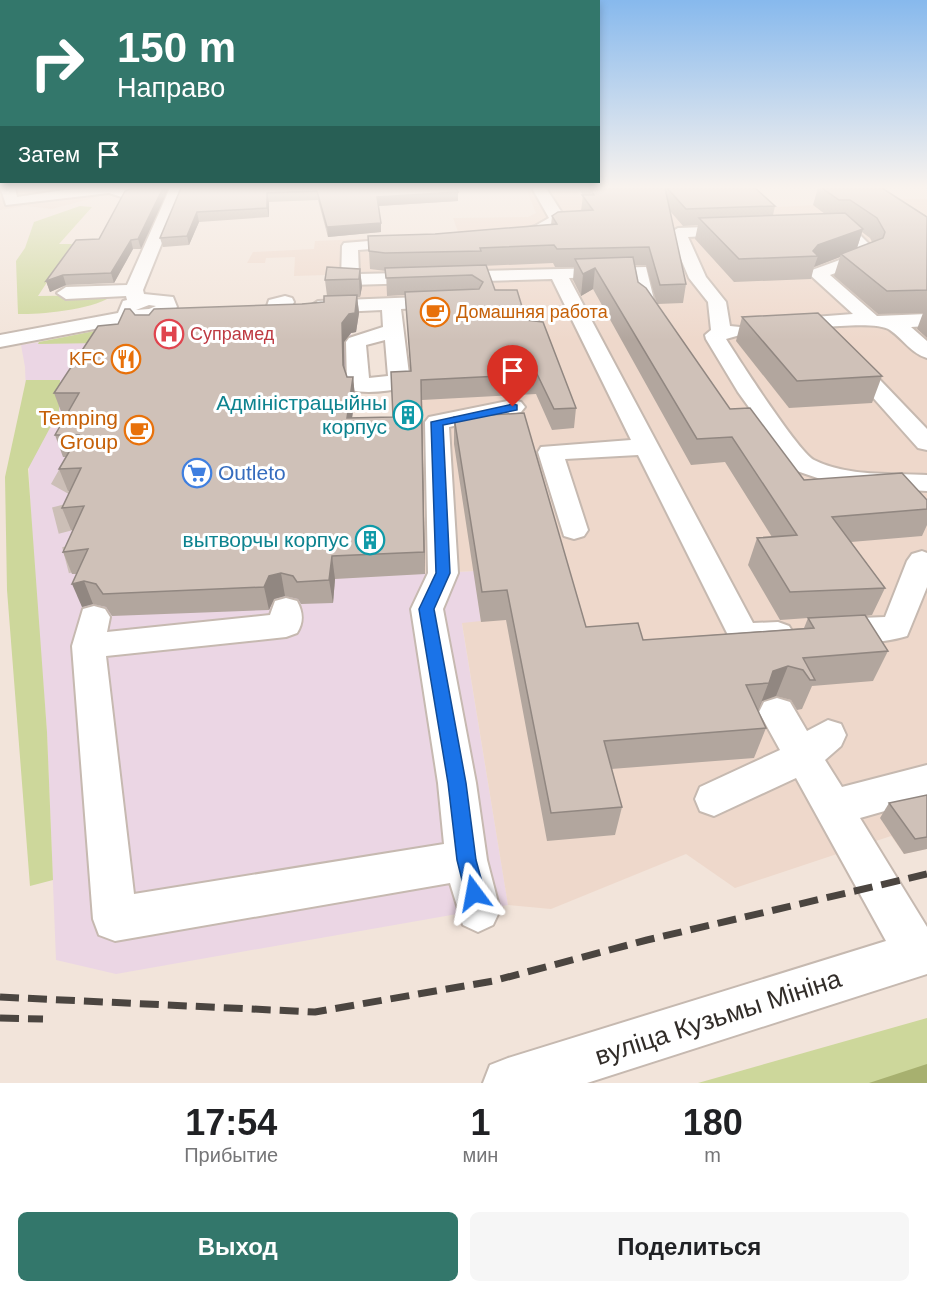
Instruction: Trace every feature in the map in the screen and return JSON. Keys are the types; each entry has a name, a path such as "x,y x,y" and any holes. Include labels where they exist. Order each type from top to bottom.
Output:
{"street":[{"path":"147,303 164,239"},
{"path":"498,239 503,239"},
{"path":"680,239 698,278 717,302 721,332"},
{"path":"855,239 868,251 865,256 818,274 867,318"},
{"path":"418,243 350,246 350,280 640,271 646,304"},
{"path":"558,274 750,648 808,633 896,628 922,561"},
{"path":"66,293 147,303"},
{"path":"255,310 461,301"},
{"path":"0,333 17,326 147,303"},
{"path":"0,341 147,303"},
{"path":"392,331 399,303"},
{"path":"927,320 894,323 867,318 721,332 715,335 750,392 803,465 841,478 927,483"},
{"path":"816,322 927,443"},
{"path":"894,323 927,352"},
{"path":"478,910 466,860 457,783 427,609 443,573 437,422 513,407"},
{"path":"574,531 550,452 647,447"},
{"path":"286,609 286,624 91,631 115,919 466,860"},
{"path":"777,712 814,747 831,808 922,952"},
{"path":"714,800 814,747"},
{"path":"831,808 927,782"},
{"name":"вуліца Кузьмы Мініна","path":"512,1082 922,952"}],"shaded area":[{"path":"374,239 927,239 927,849 904,854 891,836 735,888 686,854 551,909 508,905 462,623 481,621 474,571 303,580 394,438 418,391 406,297 327,300 327,275 294,276 295,257 266,258 265,263 247,263 253,252 314,249 315,241"},
{"path":"358,319 356,332 351,333 350,397 355,397 352,417 304,580 474,571 481,622 462,624 508,905 116,974 56,960 47,732 32,547 25,367 21,345 131,328"}],"green space":[{"path":"28,239 64,239 59,244 72,244 38,296 113,295 95,304 82,307 53,312 18,314 16,261"},
{"path":"110,328 102,343 38,344 39,342"},
{"path":"26,380 60,380 59,411 28,469 47,732 53,880 30,886 7,590 5,477"},
{"path":"927,1018 927,1083 698,1083"},
{"path":"927,1064 927,1083 869,1083"}],"building":[{"path":"138,239 131,240 111,273 63,275 46,281 76,240"},
{"path":"368,239 676,239 686,284 660,285 649,247 557,249 554,245 480,248 481,251 385,253 369,251"},
{"path":"719,239 836,239 818,245 813,251 818,256 739,259"},
{"path":"882,239 927,239 927,290 887,291 841,254"},
{"path":"633,257 638,282 646,288 730,409 750,408 804,480 902,473 927,500 927,509 832,517 885,588 790,592 757,538 797,535 732,437 697,439 595,268 583,274 575,259"},
{"name":"Outleto","path":"486,265 495,290 517,290 526,320 543,322 576,408 554,409 537,374 421,380 424,552 332,556 329,580 297,582 293,576 281,573 269,576 264,587 103,594 96,584 84,581 72,584 88,549 63,552 84,506 62,508 81,468 59,469 79,435 55,435 79,393 54,393 98,326 118,324 125,309 130,309 135,315 149,315 154,309 302,304 324,302 324,296 357,295 355,313 349,314 342,323 343,365 347,377 353,377 347,418 393,417 391,372 411,371 405,292 479,289 483,282 472,275 386,278 385,268"},
{"path":"327,267 360,269 359,279 325,280"},
{"path":"818,313 882,376 797,381 742,317"},
{"path":"524,413 586,627 638,623 643,640 814,628 808,618 865,615 888,651 803,658 815,680 810,680 803,670 788,666 773,671 769,683 746,685 766,728 604,741 622,807 551,813 507,590 482,592 454,417"},
{"path":"927,795 927,837 915,839 889,803"}],"tunnel":[{"path":"82,570 62,492 84,453"}],"railway":[{"path":"0,997 315,1012 493,981 647,940 927,874"},
{"path":"0,1018 43,1019"}],"place":[{"name":"Домашняя работа","path":"435,312"},
{"name":"Супрамед","path":"169,334"},
{"name":"KFC","path":"126,359"},
{"name":"Адміністрацыйны корпус","path":"408,415"},
{"name":"Temping Group","path":"139,430"},
{"name":"Outleto","path":"197,473"},
{"name":"вытворчы корпус","path":"370,540"}],"route":[{"path":"474,893 466,860 457,783 427,609 443,573 437,422 513,407"}]}
